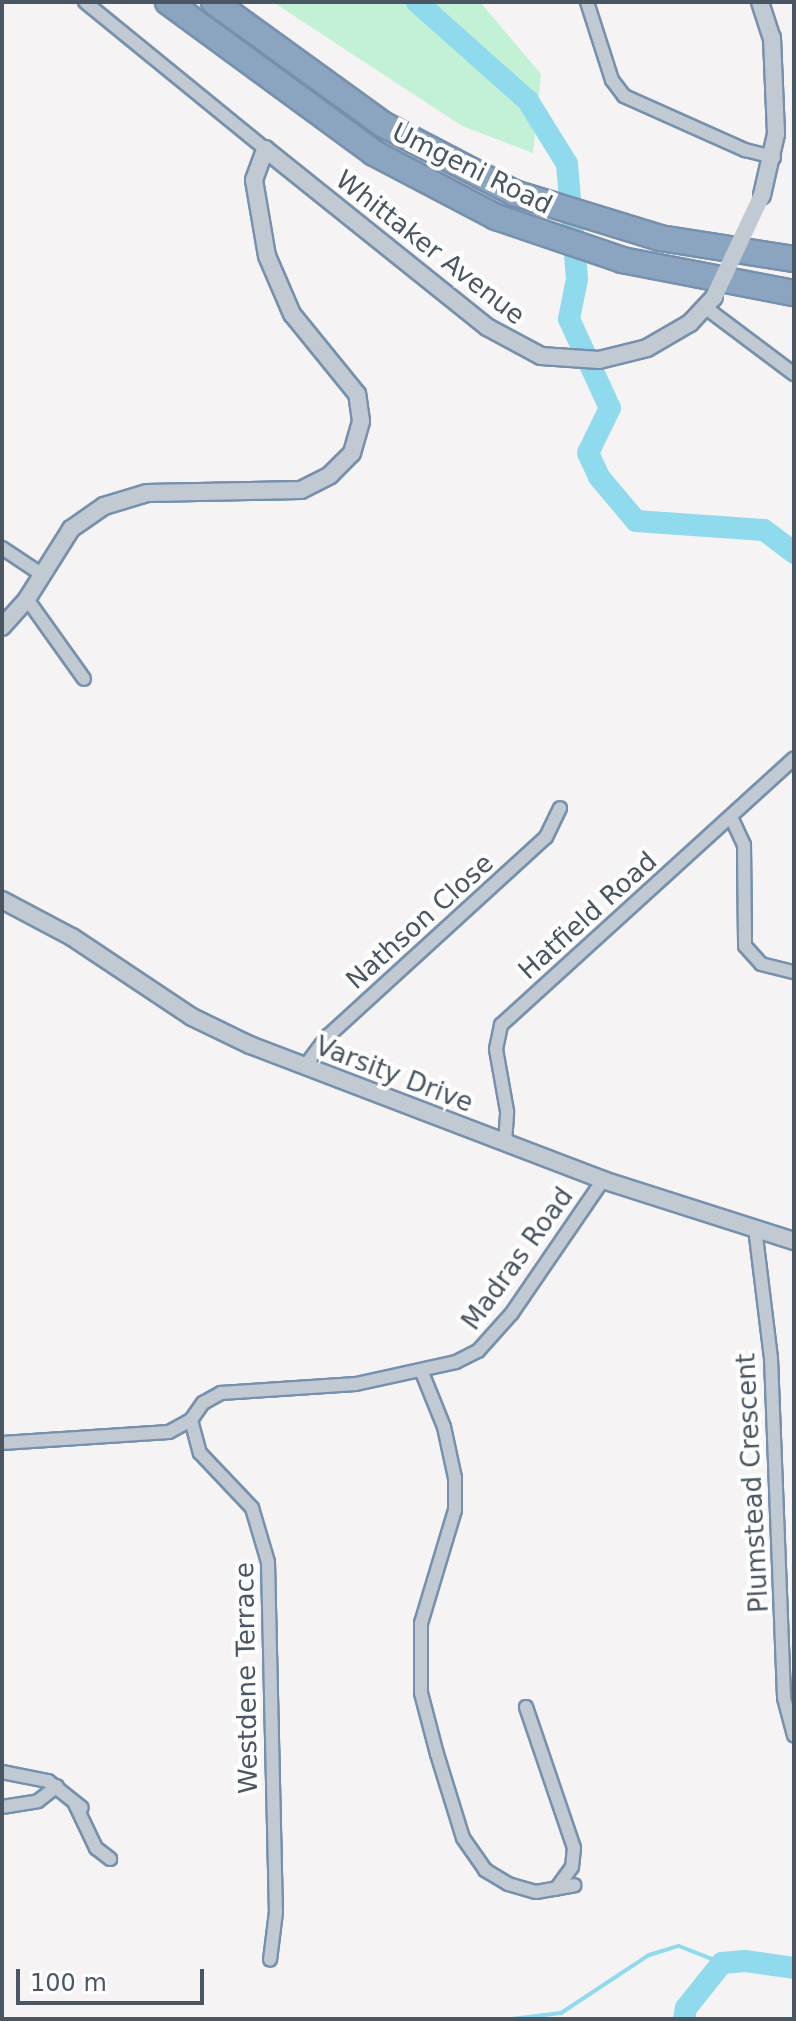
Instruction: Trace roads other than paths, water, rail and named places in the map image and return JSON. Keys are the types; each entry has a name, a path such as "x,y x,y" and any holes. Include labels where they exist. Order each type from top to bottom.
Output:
{"highway":[{"name":"Umgeni Road","path":"168,2 374,153 485,211 549,237 622,260 794,293"},
{"name":"Umgeni Road","path":"214,2 384,125 454,164 544,203 612,226 794,259"}],"street":[{"path":"2,627 27,599 71,529 114,501 163,491 301,490 330,475 352,453 361,421 357,394 292,314 270,268 254,180 265,149 85,2"},
{"path":"587,2 612,80 624,96 745,150 774,157"},
{"name":"Whittaker Avenue","path":"265,149 502,338 541,356 582,361 599,360 659,343 710,302 762,195 774,157 772,38 760,2"},
{"path":"710,302 794,374"},
{"path":"2,548 41,574"},
{"path":"27,599 84,679"},
{"name":"Hatfield Road","path":"505,1143 507,1111 496,1049 501,1025 794,758"},
{"name":"Nathson Close","path":"305,1066 339,1025 546,837 560,808"},
{"path":"731,817 744,845 745,946 761,964 794,972"},
{"name":"Varsity Drive","path":"2,900 72,937 203,1023 305,1066 603,1180 794,1241"},
{"name":"Madras Road","path":"191,1420 203,1403 221,1393 314,1389 456,1362 488,1341 603,1180"},
{"name":"Plumstead Crescent","path":"755,1228 772,1373 784,1698 794,1736"},
{"path":"421,1370 444,1427 456,1494 421,1623 425,1712 458,1822 476,1860 508,1884 536,1892 574,1885"},
{"path":"2,1443 160,1433 191,1420"},
{"name":"Westdene Terrace","path":"191,1420 200,1453 252,1508 268,1562 276,1912 270,1960"},
{"path":"526,1707 574,1848 572,1867 556,1889"},
{"path":"2,1772 57,1786 78,1804 96,1848 110,1859"},
{"path":"2,1807 38,1801 57,1786"}],"waterway":[{"path":"417,2 528,101 567,164 577,279 569,319 610,408 588,453 599,477 636,521 764,530 794,553"},
{"path":"512,2019 561,2013 649,1955 679,1946 722,1963"},
{"path":"684,2019 686,2008 722,1963 745,1961 794,1968"}]}
